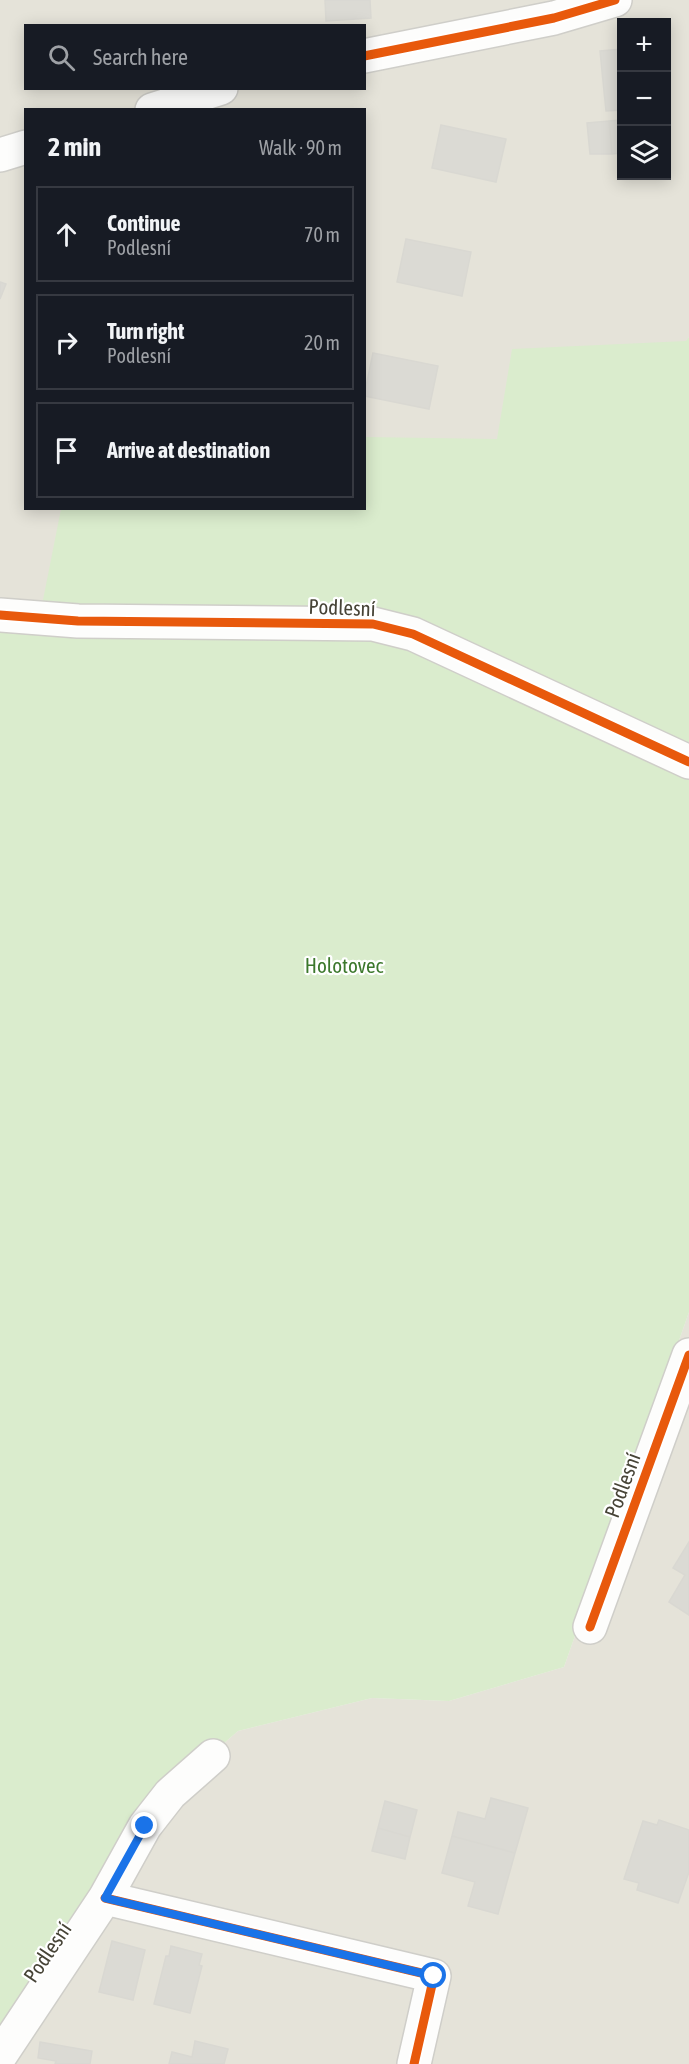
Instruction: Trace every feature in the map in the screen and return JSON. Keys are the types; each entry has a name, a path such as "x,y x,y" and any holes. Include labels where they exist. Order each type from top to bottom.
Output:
{"street":[{"path":"366,56 555,18 615,0"},
{"path":"158,108 215,90"},
{"path":"0,155 24,148"},
{"name":"Podlesní","path":"0,615 78,621 374,624 413,634 689,762"},
{"name":"Podlesní","path":"590,1627 689,1355"},
{"name":"Podlesní","path":"0,2056 105,1898 145,1826 170,1794 213,1756"},
{"path":"105,1898 434,1976 414,2064"}],"shaded area":[{"path":"0,0 689,0 689,337 615,539 0,607"},
{"path":"689,1312 689,2064 0,2064 140,1816 238,1731 372,1698 449,1701 564,1667"}],"green space":[{"name":"Holotovec","path":"689,337 689,1312 564,1667 449,1701 372,1698 238,1731 140,1816 0,2040 0,607 41,610 61,510 366,510 366,437 497,439 512,349 686,341"}],"building":[{"path":"325,0 370,0 371,18 326,21"},
{"path":"617,49 617,110 606,111 600,51"},
{"path":"617,120 617,154 612,154 609,121"},
{"path":"609,121 612,154 590,154 587,123"},
{"path":"441,125 506,139 496,182 432,168"},
{"path":"406,239 471,252 462,296 397,282"},
{"path":"0,282 6,284 0,299"},
{"path":"373,353 438,366 429,409 366,396"},
{"path":"689,1542 689,1615 669,1602 685,1575 673,1568"},
{"path":"491,1798 528,1808 515,1853 452,1836 458,1812 485,1819"},
{"path":"385,1801 417,1810 410,1837 378,1828"},
{"path":"659,1820 689,1830 689,1872 678,1903 637,1890 639,1883 624,1879 643,1821 657,1825"},
{"path":"378,1828 410,1837 405,1859 372,1851"},
{"path":"452,1836 515,1853 498,1914 468,1906 475,1882 442,1873"},
{"path":"112,1941 145,1950 133,2000 99,1992"},
{"path":"171,1946 202,1954 199,1965 202,1966 190,2013 154,2004 166,1956 169,1956"},
{"path":"195,2041 228,2049 224,2064 169,2064 172,2052 192,2057"},
{"path":"40,2042 92,2051 90,2064 55,2064 56,2061 38,2058"}],"cycle path":[{"path":"366,56 554,18 615,0"},
{"path":"0,615 78,621 373,624 413,634 689,762"},
{"path":"590,1627 689,1355"},
{"path":"105,1898 434,1976 414,2064"}],"route":[{"path":"145,1826 105,1898 434,1976"}]}
